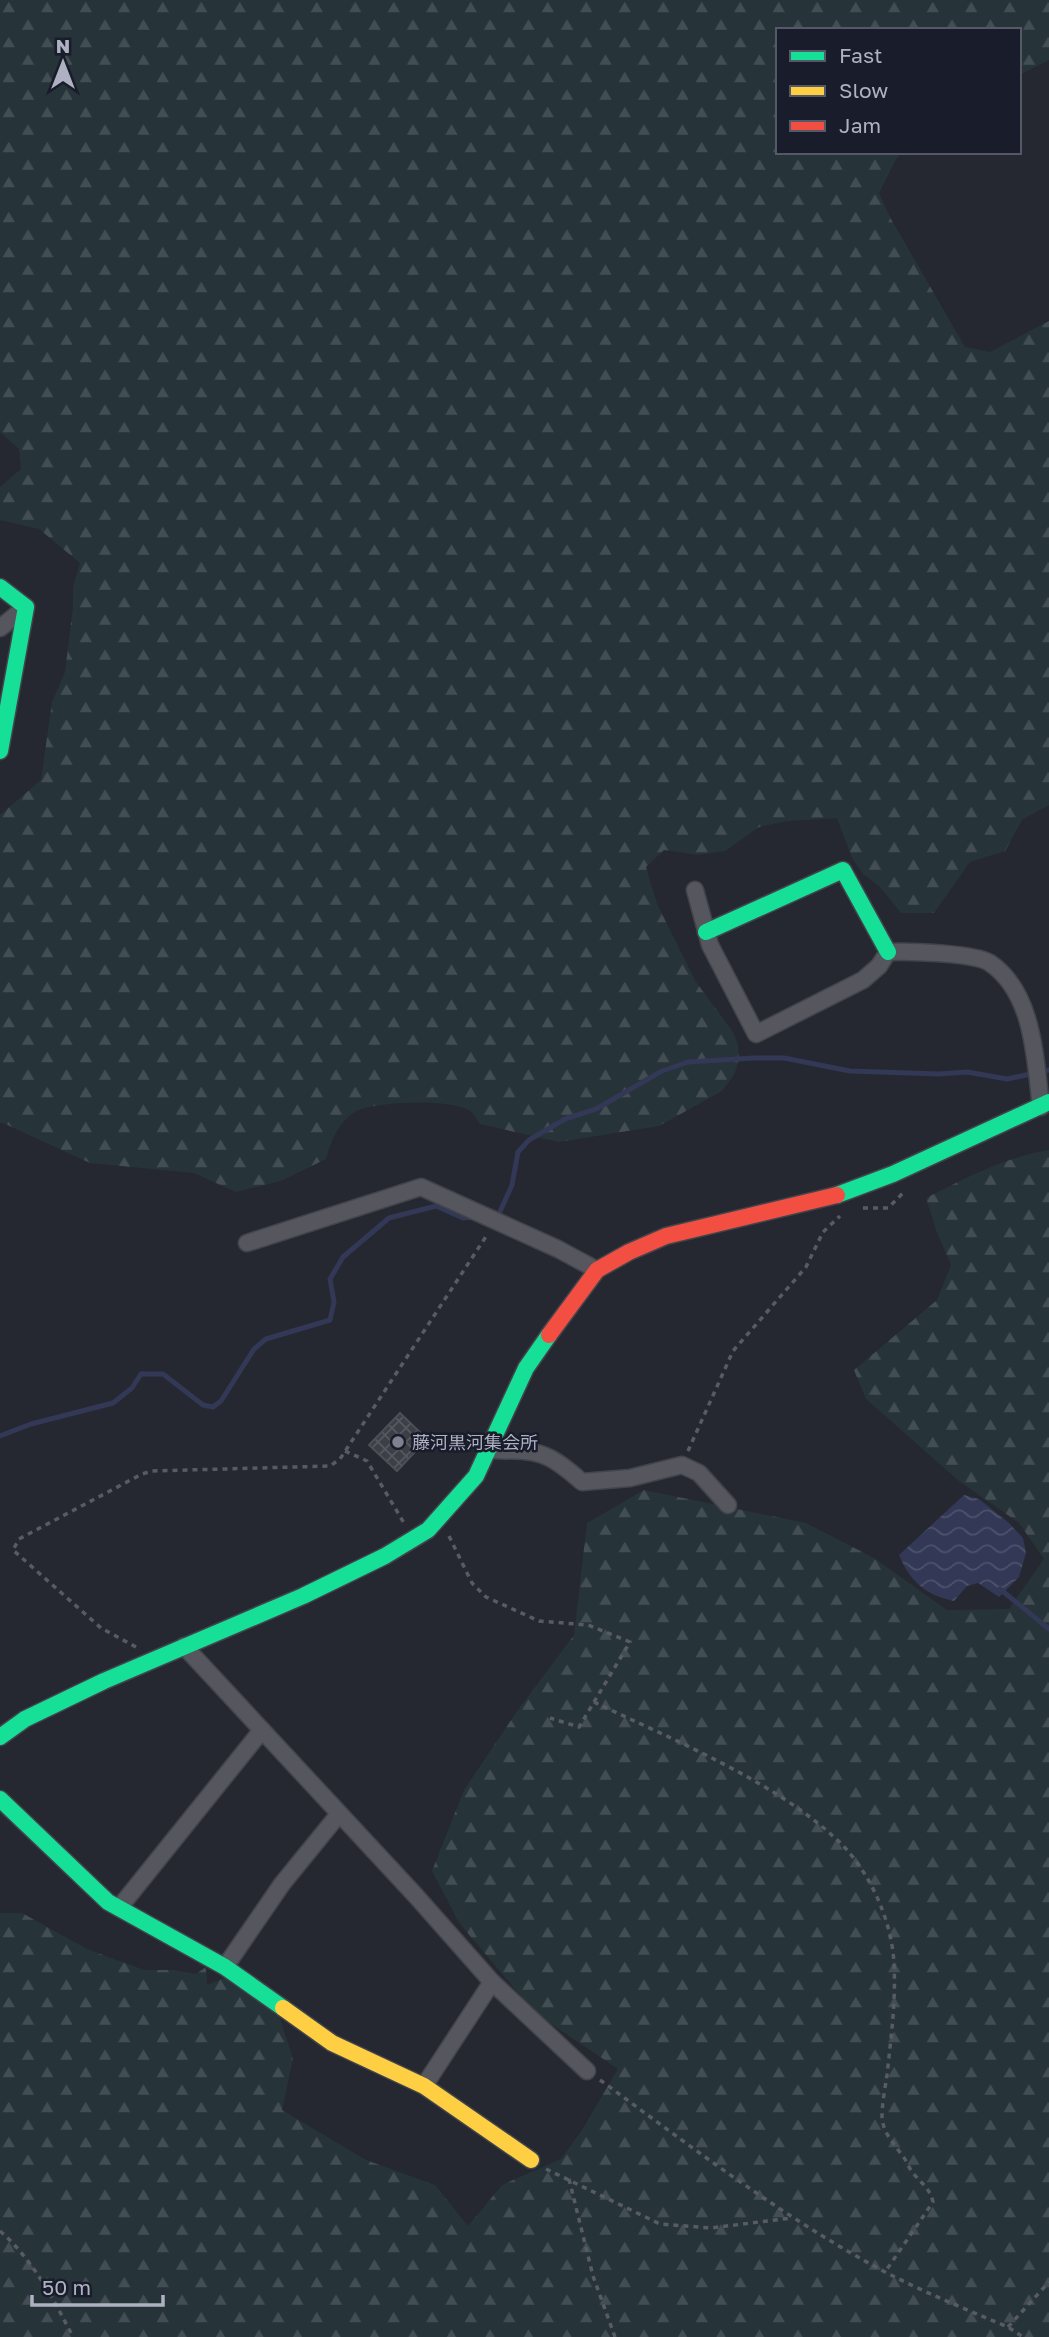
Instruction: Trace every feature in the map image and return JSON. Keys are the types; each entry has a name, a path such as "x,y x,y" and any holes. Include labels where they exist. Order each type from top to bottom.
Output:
{"street":[{"path":"0,587 26,607"},
{"path":"0,628 26,607"},
{"path":"0,751 26,607"},
{"path":"706,932 843,870 888,952"},
{"path":"695,890 710,945 756,1034 863,980 879,966 888,952"},
{"path":"0,1737 26,1719 150,1661 303,1596 385,1556 428,1530 476,1476 526,1367 566,1307 597,1270 666,1236 832,1197 905,1168 1045,1104 1038,1083 1028,1019 1013,986 989,962 950,954 888,952"},
{"path":"247,1243 421,1187 558,1249 597,1270"},
{"path":"490,1450 537,1451 560,1462 582,1482 630,1478 682,1465 699,1473 729,1505"},
{"path":"184,1646 492,1982 587,2071"},
{"path":"119,1908 262,1730"},
{"path":"0,1799 108,1902 225,1967 332,2043 424,2086 531,2160"},
{"path":"225,1967 282,1884 339,1814"},
{"path":"424,2086 492,1982"}],"path":[{"path":"854,1211 888,1208 904,1192 905,1168"},
{"path":"682,1465 733,1351 806,1267 822,1232 842,1214"},
{"path":"150,1661 145,1652 101,1628 13,1550 19,1539 152,1471 330,1466 340,1459 494,1220"},
{"path":"345,1451 367,1461 414,1539"},
{"path":"440,1519 472,1583 486,1597 539,1621 588,1625 630,1642 579,1727 550,1718"},
{"path":"594,1702 770,1790 836,1838 865,1873 889,1935 894,1963 892,2024 882,2118 888,2138 912,2172 930,2191 933,2202 885,2272"},
{"path":"587,2071 793,2218 885,2272 1008,2327 1023,2337"},
{"path":"615,2337 593,2276 569,2179 660,2224 711,2228 793,2218"},
{"path":"0,2231 45,2283 73,2337"},
{"path":"1008,2327 1049,2282"}],"green space":[{"path":"0,0 1049,0 1049,60 1021,74 1021,28 776,28 776,154 901,154 879,193 891,219 965,347 990,352 1049,321 1049,805 1022,820 1005,851 970,862 934,913 901,913 879,886 863,874 852,858 837,818 787,821 759,827 725,851 698,855 664,850 646,867 657,904 696,982 733,1032 738,1045 739,1060 734,1075 722,1091 659,1126 559,1142 480,1124 471,1112 447,1104 376,1106 362,1109 347,1118 335,1134 326,1159 281,1181 236,1192 194,1173 90,1163 0,1123 0,815 41,780 52,702 65,672 73,587 80,563 39,529 0,520 0,487 21,469 19,449 0,432"},
{"path":"1049,1150 1049,2337 0,2337 0,1913 22,1913 87,1949 144,1970 174,1970 196,1974 206,1967 207,1985 227,1977 279,2015 293,2059 282,2110 366,2160 435,2185 468,2226 502,2185 561,2159 582,2130 618,2069 535,2013 460,1924 432,1871 464,1790 518,1710 574,1635 587,1523 644,1490 806,1523 874,1558 947,1610 1009,1609 1044,1559 1019,1523 959,1481 866,1399 854,1370 937,1300 951,1265 926,1198 1001,1163"}],"water":[{"path":"964,1495 979,1499 1023,1538 1026,1553 1019,1577 999,1597 978,1583 967,1586 954,1601 935,1595 914,1579 899,1555"}],"building":[{"path":"400,1413 427,1439 397,1471 369,1445"}],"waterway":[{"path":"492,1214 499,1214 512,1185 518,1152 529,1140 565,1119 596,1109 662,1071 688,1062 784,1058 850,1071 939,1074 967,1072 1007,1079 1049,1070"},
{"path":"0,1436 31,1424 113,1403 132,1388 141,1374 163,1374 203,1405 213,1407 221,1401 254,1349 266,1339 330,1320 334,1302 330,1279 343,1257 389,1218 436,1206 463,1218 475,1217"},
{"path":"1000,1589 1049,1629"}],"traffic: fast":[{"path":"0,587 26,607 0,751"},
{"path":"706,932 843,870 888,952"},
{"path":"837,1195 893,1174 1049,1102"},
{"path":"0,1737 25,1719 104,1681 303,1596 385,1556 428,1530 476,1476 526,1368 549,1335"},
{"path":"0,1799 108,1902 225,1967 283,2008"}],"traffic: slow":[{"path":"283,2008 332,2043 424,2086 531,2160"}],"traffic: jam":[{"path":"549,1335 597,1270 629,1252 666,1236 837,1195"}],"place":[{"name":"藤河黒河集会所","path":"398,1442"}]}
